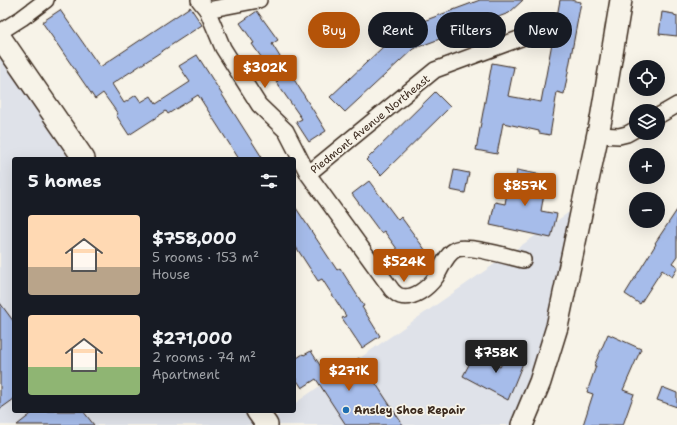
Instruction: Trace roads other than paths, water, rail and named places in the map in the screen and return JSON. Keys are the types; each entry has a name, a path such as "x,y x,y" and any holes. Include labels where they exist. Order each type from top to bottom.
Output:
{"main road":[{"path":"522,425 540,382 557,328 598,136 621,0"},
{"path":"0,37 83,157"},
{"path":"258,413 267,425"}],"street":[{"path":"0,32 46,0"},
{"path":"259,0 203,5 223,48 259,105 286,131 308,174"},
{"name":"Piedmont Avenue Northeast","path":"514,41 435,70 308,174 392,290 398,296 413,296 422,290 434,279 451,252 457,249 470,248 523,260"},
{"path":"665,112 677,105"},
{"path":"598,136 619,136 629,133"}],"place":[{"name":"Ansley Shoe Repair","path":"346,410"}]}
